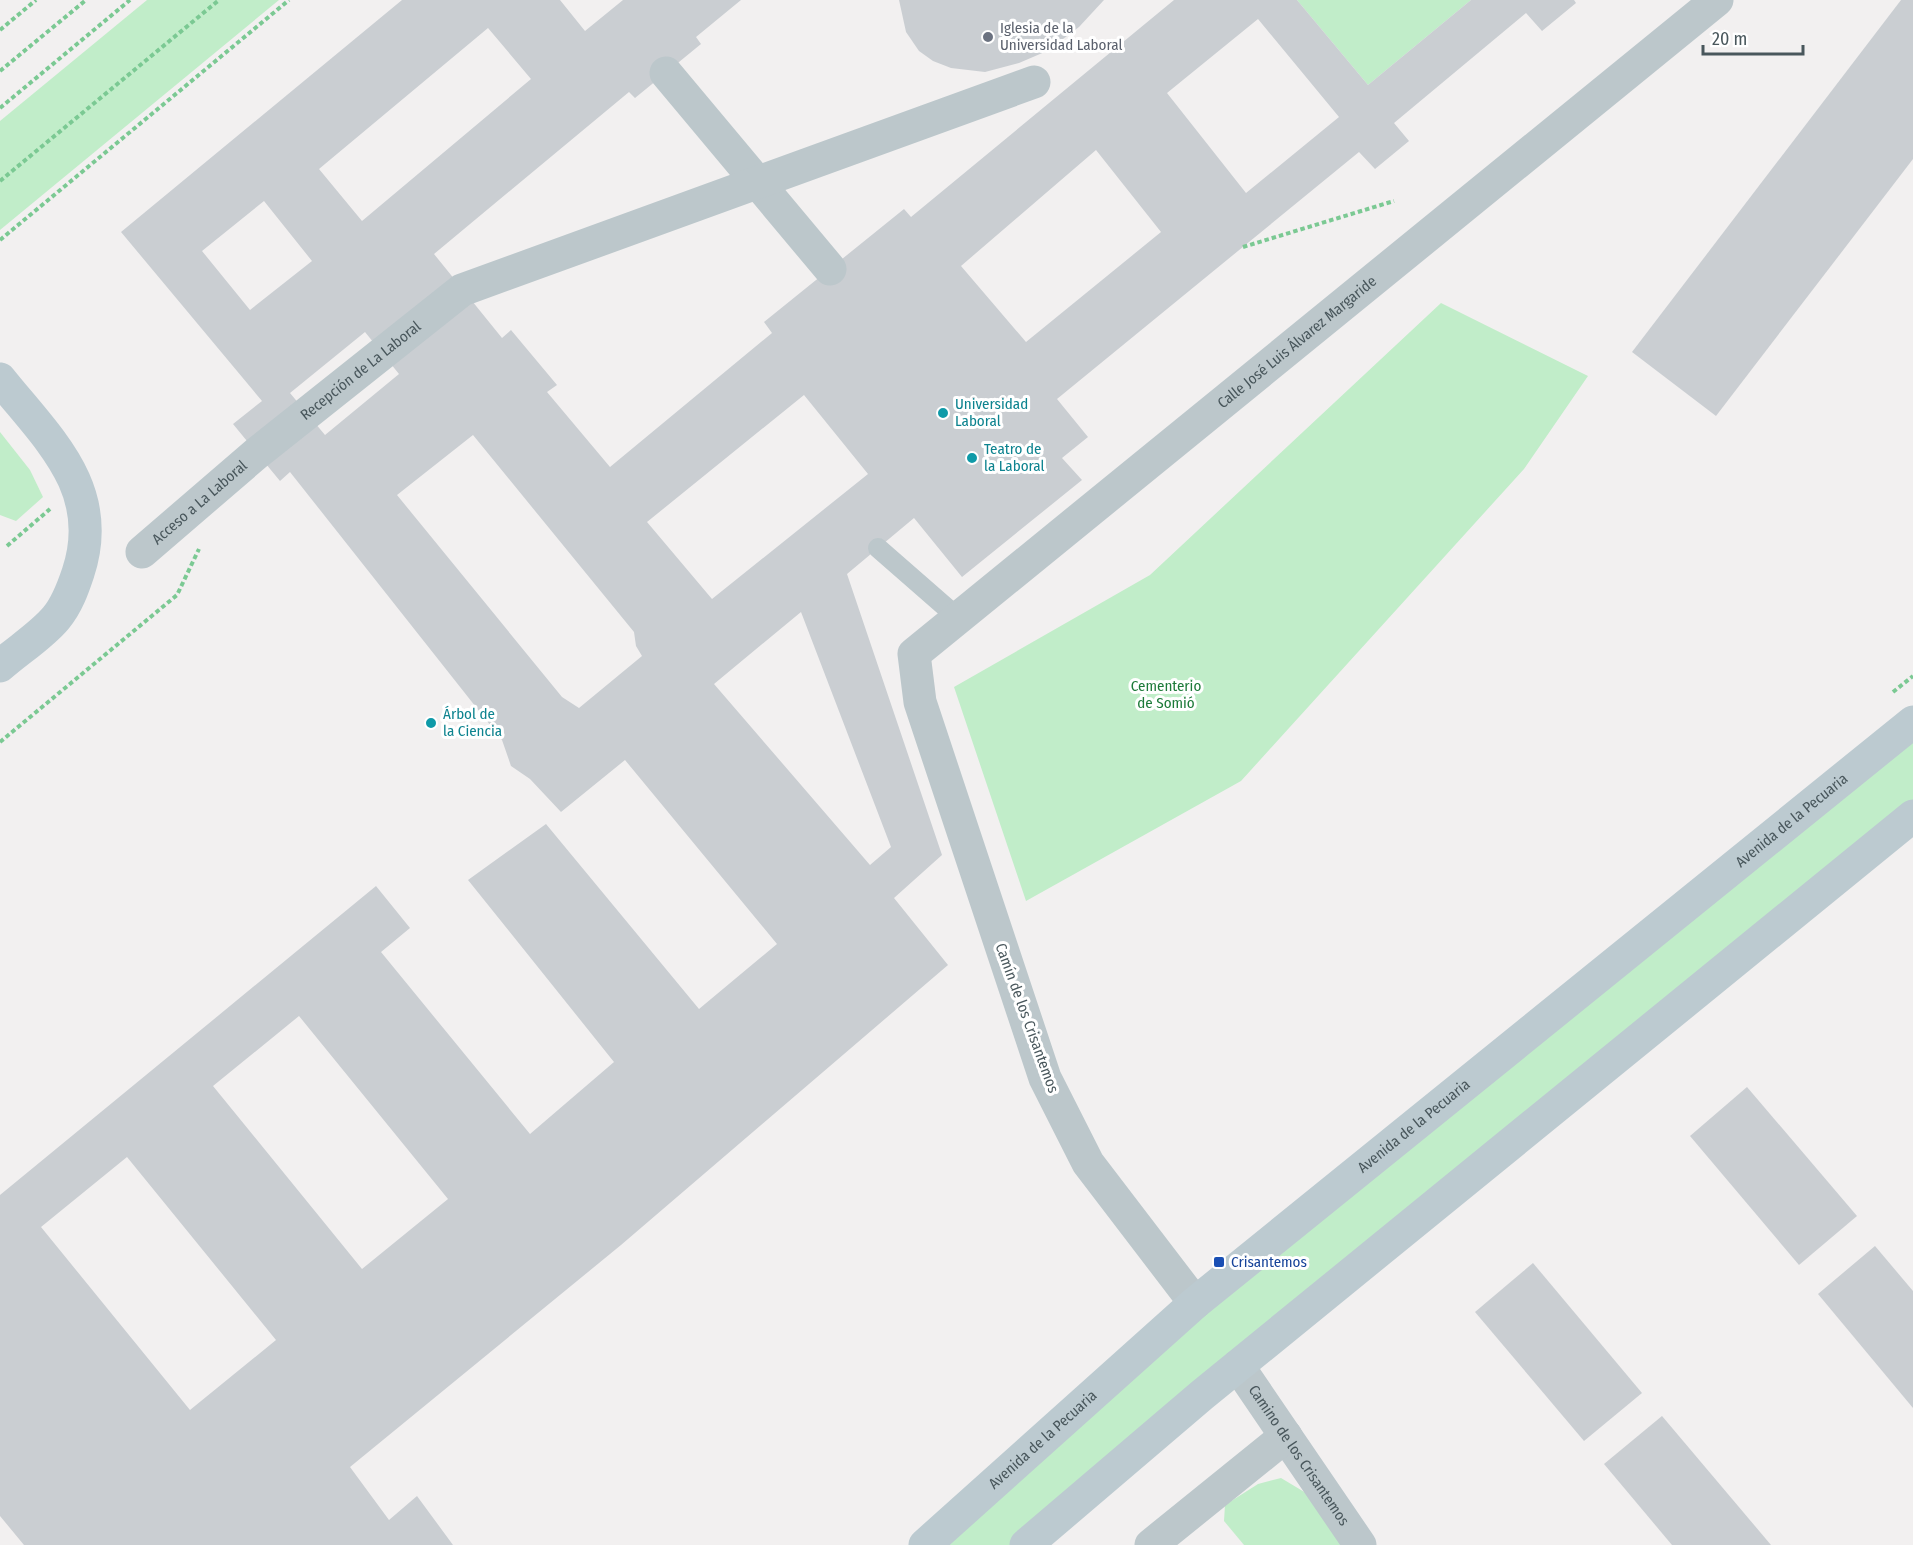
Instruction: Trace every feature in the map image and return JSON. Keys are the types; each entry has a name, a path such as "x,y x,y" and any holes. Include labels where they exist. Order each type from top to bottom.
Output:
{"street":[{"name":"Calle José Luis Álvarez Margaride","path":"920,702 914,654 1718,0"},
{"path":"666,73 830,269"},
{"name":"Recepción de La Laboral","path":"257,453 462,290 1034,82"},
{"path":"0,379 59,453 68,502 87,518 85,552 73,590 56,618 0,666"},
{"name":"Acceso a La Laboral","path":"142,552 257,453"},
{"name":"Camín de los Crisantemos","path":"920,702 1045,1078 1088,1163 1195,1303"},
{"name":"Avenida de la Pecuaria","path":"925,1545 1195,1303 1913,722"},
{"path":"1026,1545 1238,1366 1910,824"},
{"name":"Camino de los Crisantemos","path":"1238,1366 1360,1545"},
{"path":"1151,1545 1286,1436"}],"lane":[{"path":"878,548 957,617"}],"path":[{"path":"0,30 36,0"},
{"path":"0,71 86,0"},
{"path":"0,108 130,0"},
{"path":"0,181 219,0"},
{"path":"0,240 289,0"},
{"path":"1243,247 1394,201"},
{"path":"7,546 68,502"},
{"path":"0,742 177,595 204,540 183,515"}],"green space":[{"path":"147,0 279,0 0,230 0,121"},
{"path":"1297,0 1471,0 1368,85"},
{"name":"Cementerio de Somió","path":"1441,303 1588,376 1524,469 1241,781 1026,901 954,687 1150,575"},
{"path":"0,432 30,470 43,497 16,521 0,515"},
{"path":"1913,722 1913,816 1026,1545 925,1545"},
{"path":"1281,1478 1306,1493 1342,1545 1244,1545 1224,1521 1225,1505 1258,1484"}],"building":[{"path":"402,0 560,0 585,31 623,0 741,0 696,37 701,44 635,98 629,92 434,254 502,338 511,330 557,385 547,392 610,467 772,333 764,322 904,209 911,217 1174,0 1297,0 1368,85 1471,0 1574,0 1576,3 1542,31 1526,13 1394,123 1409,141 1375,169 1359,152 1057,399 1088,437 1062,458 1082,480 962,577 914,518 847,574 942,855 894,898 948,965 621,1245 350,1467 389,1520 417,1496 453,1545 24,1545 0,1516 0,1195 376,886 410,928 381,952 530,1134 614,1062 468,880 546,824 699,1009 777,944 625,760 561,812 530,779 511,766 502,740 290,472 280,481 233,424 262,401 121,232","holes":["1258,19 1339,117 1246,193 1167,93","488,28 531,79 362,221 319,169","1096,150 1161,232 1026,342 961,266","264,201 312,261 250,310 202,251","365,332 399,374 325,435 290,393","804,395 868,474 712,599 647,522","473,435 634,632 636,646 642,656 579,708 562,697 397,495","801,612 891,847 870,865 714,684","299,1016 448,1199 362,1269 213,1086","127,1157 276,1340 190,1410 41,1227"]},
{"name":"Iglesia de la Universidad Laboral","path":"899,0 1104,0 1079,27 1047,51 1019,63 985,72 951,68 933,61 919,51 906,32"},
{"path":"1901,0 1913,0 1913,159 1716,416 1632,352"},
{"path":"1747,1087 1857,1216 1799,1265 1690,1136"},
{"path":"1875,1246 1913,1291 1913,1408 1818,1294"},
{"path":"1533,1263 1642,1393 1584,1441 1475,1312"},
{"path":"1662,1416 1771,1545 1672,1545 1604,1464"}],"place":[{"name":"Iglesia de la Universidad Laboral","path":"988,37"},
{"name":"Universidad Laboral","path":"943,413"},
{"name":"Teatro de la Laboral","path":"972,458"},
{"name":"Árbol de la Ciencia","path":"431,723"},
{"name":"Crisantemos","path":"1219,1262"}]}
